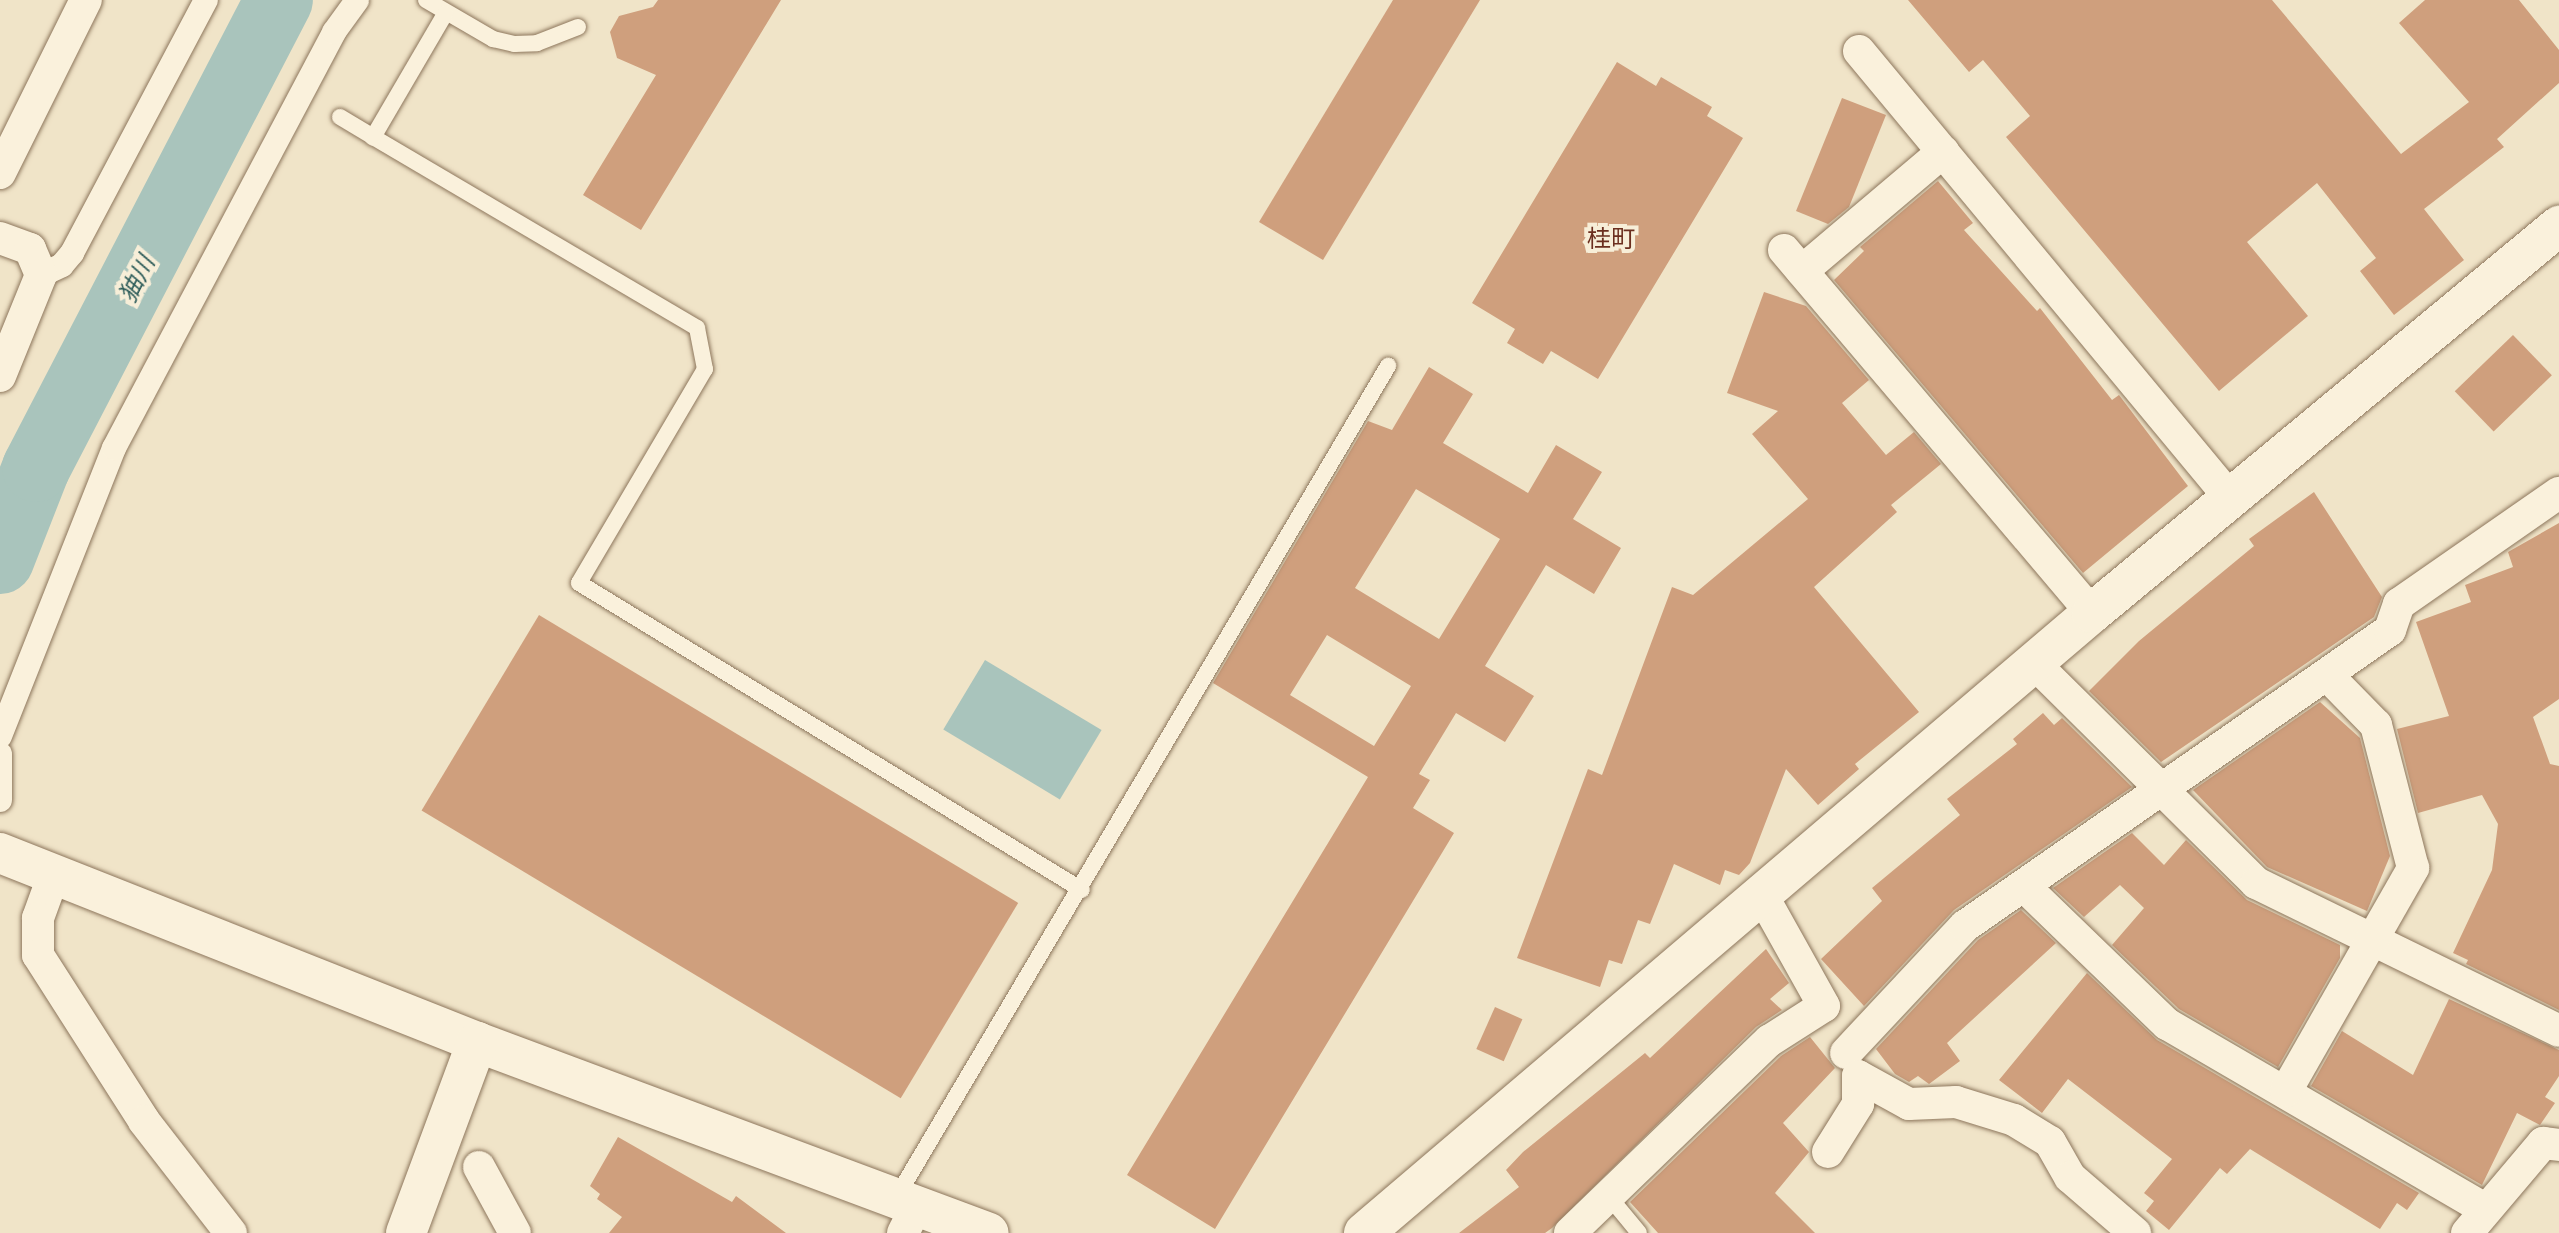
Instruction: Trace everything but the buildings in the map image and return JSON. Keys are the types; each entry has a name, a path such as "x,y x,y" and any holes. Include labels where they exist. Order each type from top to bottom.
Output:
{"street":[{"path":"0,173 86,0"},
{"path":"0,376 41,275 62,265 72,253 206,0"},
{"path":"0,736 114,448 334,32 357,0"},
{"path":"1859,51 2231,499"},
{"path":"1943,152 1793,261 2092,613"},
{"path":"1364,1233 2036,665 2092,613 2559,226"},
{"path":"0,238 30,249 41,275"},
{"path":"1852,1064 1965,926 2026,888 2390,630 2399,604 2559,493"},
{"path":"2036,665 2161,793 2256,883 2372,943 2559,1031"},
{"path":"2286,1091 2413,868 2376,725 2327,675"},
{"path":"0,754 0,800"},
{"path":"0,853 906,1212 989,1233"},
{"path":"54,874 38,918 38,955 144,1121 231,1233"},
{"path":"2026,888 2167,1024 2286,1091 2476,1221 2543,1143 2559,1145"},
{"path":"1763,897 1824,1006 1852,1064 1858,1104 1828,1152"},
{"path":"1570,1233 1611,1199 1769,1041 1824,1006"},
{"path":"406,1233 477,1042"},
{"path":"1852,1064 1909,1104 1956,1102 2014,1120 2050,1142 2070,1177 2135,1233"},
{"path":"479,1167 515,1233"}],"lane":[{"path":"426,0 445,14 514,44 537,43 578,27"},
{"path":"373,137 445,14"},
{"path":"340,117 697,328 705,369 579,583 1082,890"},
{"path":"906,1212 1082,890 1388,366"},
{"path":"1611,1199 1639,1233"}],"water":[{"path":"985,660 1102,730 1060,799 943,729"}],"waterway":[{"name":"㹨川","path":"0,560 36,468 279,0"}],"district":[{"name":"桂町","path":"1611,237"}]}
